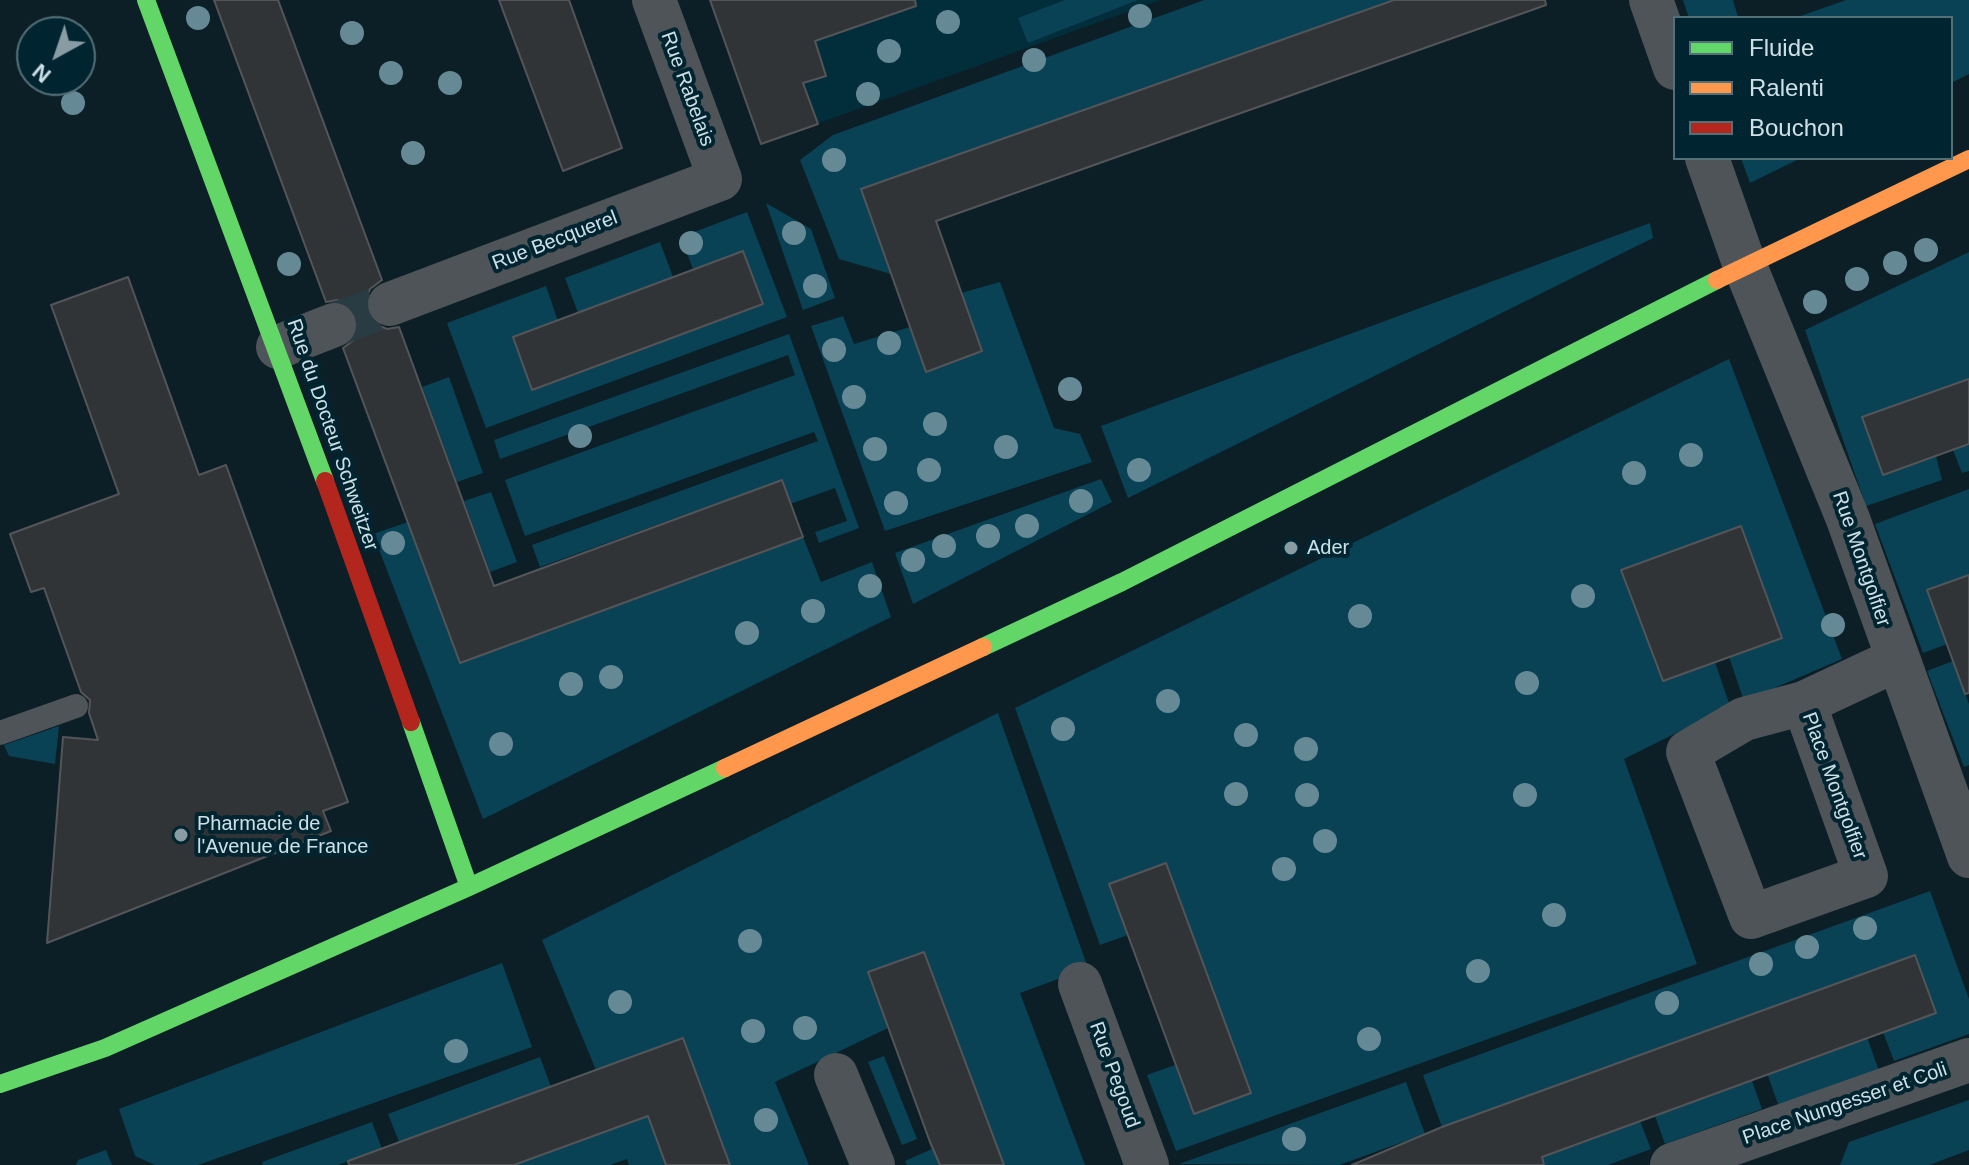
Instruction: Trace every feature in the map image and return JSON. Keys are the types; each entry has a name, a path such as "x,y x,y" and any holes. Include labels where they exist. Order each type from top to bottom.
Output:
{"main road":[{"name":"Rue du Docteur Schweitzer","path":"146,0 278,347 469,887"},
{"path":"0,1084 105,1048 469,887 1135,575 1745,266 1969,159"}],"street":[{"name":"Rue Rabelais","path":"654,0 720,179"},
{"path":"1651,0 1673,62"},
{"name":"Rue Montgolfier","path":"1708,160 1745,266 1848,519 1896,660 1969,856"},
{"name":"Rue Becquerel","path":"390,304 720,179"},
{"path":"278,347 334,325"},
{"name":"Place Montgolfier","path":"1804,703 1866,876 1751,917 1688,752 1744,719 1804,703 1896,660"},
{"name":"Rue Pegoud","path":"1080,984 1147,1165"},
{"name":"Place Nungesser et Coli","path":"1672,1165 1723,1156 1969,1060"},
{"path":"836,1075 873,1165"}],"lane":[{"path":"0,733 76,706"}],"shaded area":[{"path":"709,0 1160,0 761,144"},
{"path":"1065,0 1138,0 1028,43 1018,18"},
{"path":"1204,0 1394,0 861,189 891,274 839,259 800,160 833,135"},
{"path":"1683,0 1733,0 1738,16 1688,16"},
{"path":"1846,0 1969,0 1969,74 1953,82 1953,16 1801,16"},
{"path":"1742,160 1797,160 1750,183"},
{"path":"766,203 811,229 835,298 803,310"},
{"path":"747,212 787,317 486,428 447,323 546,286 558,321 513,338 533,390 763,305 743,252 693,269 681,237"},
{"path":"1650,223 1653,238 1128,498 1101,426"},
{"path":"660,242 673,277 578,313 565,278"},
{"path":"1969,252 1969,379 1862,418 1883,475 1936,456 1942,480 1866,506 1805,330"},
{"path":"1000,282 1054,428 1080,434 1092,462 885,531 811,326 843,316 854,344 910,327 926,371 982,351 961,293"},
{"path":"789,334 859,528 819,543 815,532 847,521 835,488 790,504 781,480 540,567 532,545 818,441 814,432 525,536 505,480 795,375 788,355 500,459 494,440"},
{"path":"1729,359 1842,659 1744,701 1729,657 1781,638 1621,570 1663,680 1715,662 1730,706 1624,759 1697,964 1176,1151 1147,1075 1175,1065 1194,1114 1250,1093 1166,863 1109,884 1128,935 1100,945 1015,708"},
{"path":"449,377 483,473 457,482 422,387"},
{"path":"1969,444 1969,471 1962,473 1953,450"},
{"path":"1101,479 1112,502 913,604 895,553"},
{"path":"1969,489 1969,575 1927,590 1947,644 1923,653 1875,524"},
{"path":"491,492 517,562 490,572 464,501"},
{"path":"408,522 460,663 803,537 821,582 872,562 891,617 483,819 373,534"},
{"path":"1953,661 1969,704 1969,765 1964,767 1927,671"},
{"path":"998,713 1088,968 1020,993 1085,1165 1004,1165 924,952 868,972 888,1028 775,1082 809,1165 730,1165 683,1038 596,1070 542,940"},
{"path":"59,726 55,764 9,756 4,745"},
{"path":"1930,891 1969,999 1969,1034 1894,1061 1883,1032 1914,955 1442,1127 1423,1075"},
{"path":"502,963 532,1047 198,1165 155,1165 135,1156 119,1109"},
{"path":"1867,1037 1879,1071 1779,1107 1767,1073"},
{"path":"884,1056 917,1139 902,1145 868,1062"},
{"path":"540,1057 551,1087 399,1142 388,1114"},
{"path":"1752,1081 1762,1109 1665,1144 1655,1116"},
{"path":"1406,1082 1425,1134 1339,1165 1179,1164"},
{"path":"1969,1100 1969,1150 1929,1165 1840,1165 1849,1142"},
{"path":"648,1116 666,1165 629,1165 627,1159 610,1165 514,1165"},
{"path":"1640,1121 1651,1149 1608,1165 1544,1165 1542,1157"},
{"path":"372,1122 382,1149 338,1165 263,1165 262,1162"},
{"path":"934,1148 940,1165 907,1165 905,1161"},
{"path":"106,1150 112,1165 76,1165 78,1160"}],"building":[{"path":"214,0 278,0 382,280 370,289 365,301 366,312 375,324 387,329 399,327 494,586 782,480 803,537 460,663 343,348 354,340 359,328 357,317 349,305 337,300 326,302"},
{"path":"499,0 569,0 622,148 563,171"},
{"path":"710,0 915,0 916,6 815,41 826,76 803,83 818,124 761,144"},
{"path":"1394,0 1545,0 1546,5 936,221 982,351 926,372 861,189"},
{"path":"743,251 763,304 532,390 513,337"},
{"path":"128,277 199,475 226,465 348,802 323,811 331,831 47,943 63,737 98,740 89,713 90,700 81,692 44,588 31,592 10,534 119,494 51,305"},
{"path":"1969,379 1969,444 1883,475 1862,417"},
{"path":"1741,526 1782,638 1663,681 1621,570"},
{"path":"1969,575 1969,693 1965,694 1927,590"},
{"path":"1166,863 1251,1093 1194,1114 1109,884"},
{"path":"924,952 1004,1165 940,1165 930,1142 868,972"},
{"path":"1915,955 1936,1013 1542,1157 1544,1165 1352,1165 1442,1127"},
{"path":"683,1038 730,1165 666,1165 648,1116 514,1165 349,1165 348,1161"}],"tunnel":[{"path":"334,325 390,304"}],"traffic: fast":[{"path":"146,0 325,481"},
{"path":"983,647 1122,582 1717,280"},
{"path":"411,722 469,887"},
{"path":"0,1084 105,1048 469,887 725,768"}],"traffic: slow":[{"path":"1717,280 1969,159"},
{"path":"725,768 983,647"}],"traffic: jam":[{"path":"325,481 411,722"}],"place":[{"name":"Ader","path":"1291,548"},
{"name":"Pharmacie de l'Avenue de France","path":"181,835"}]}
